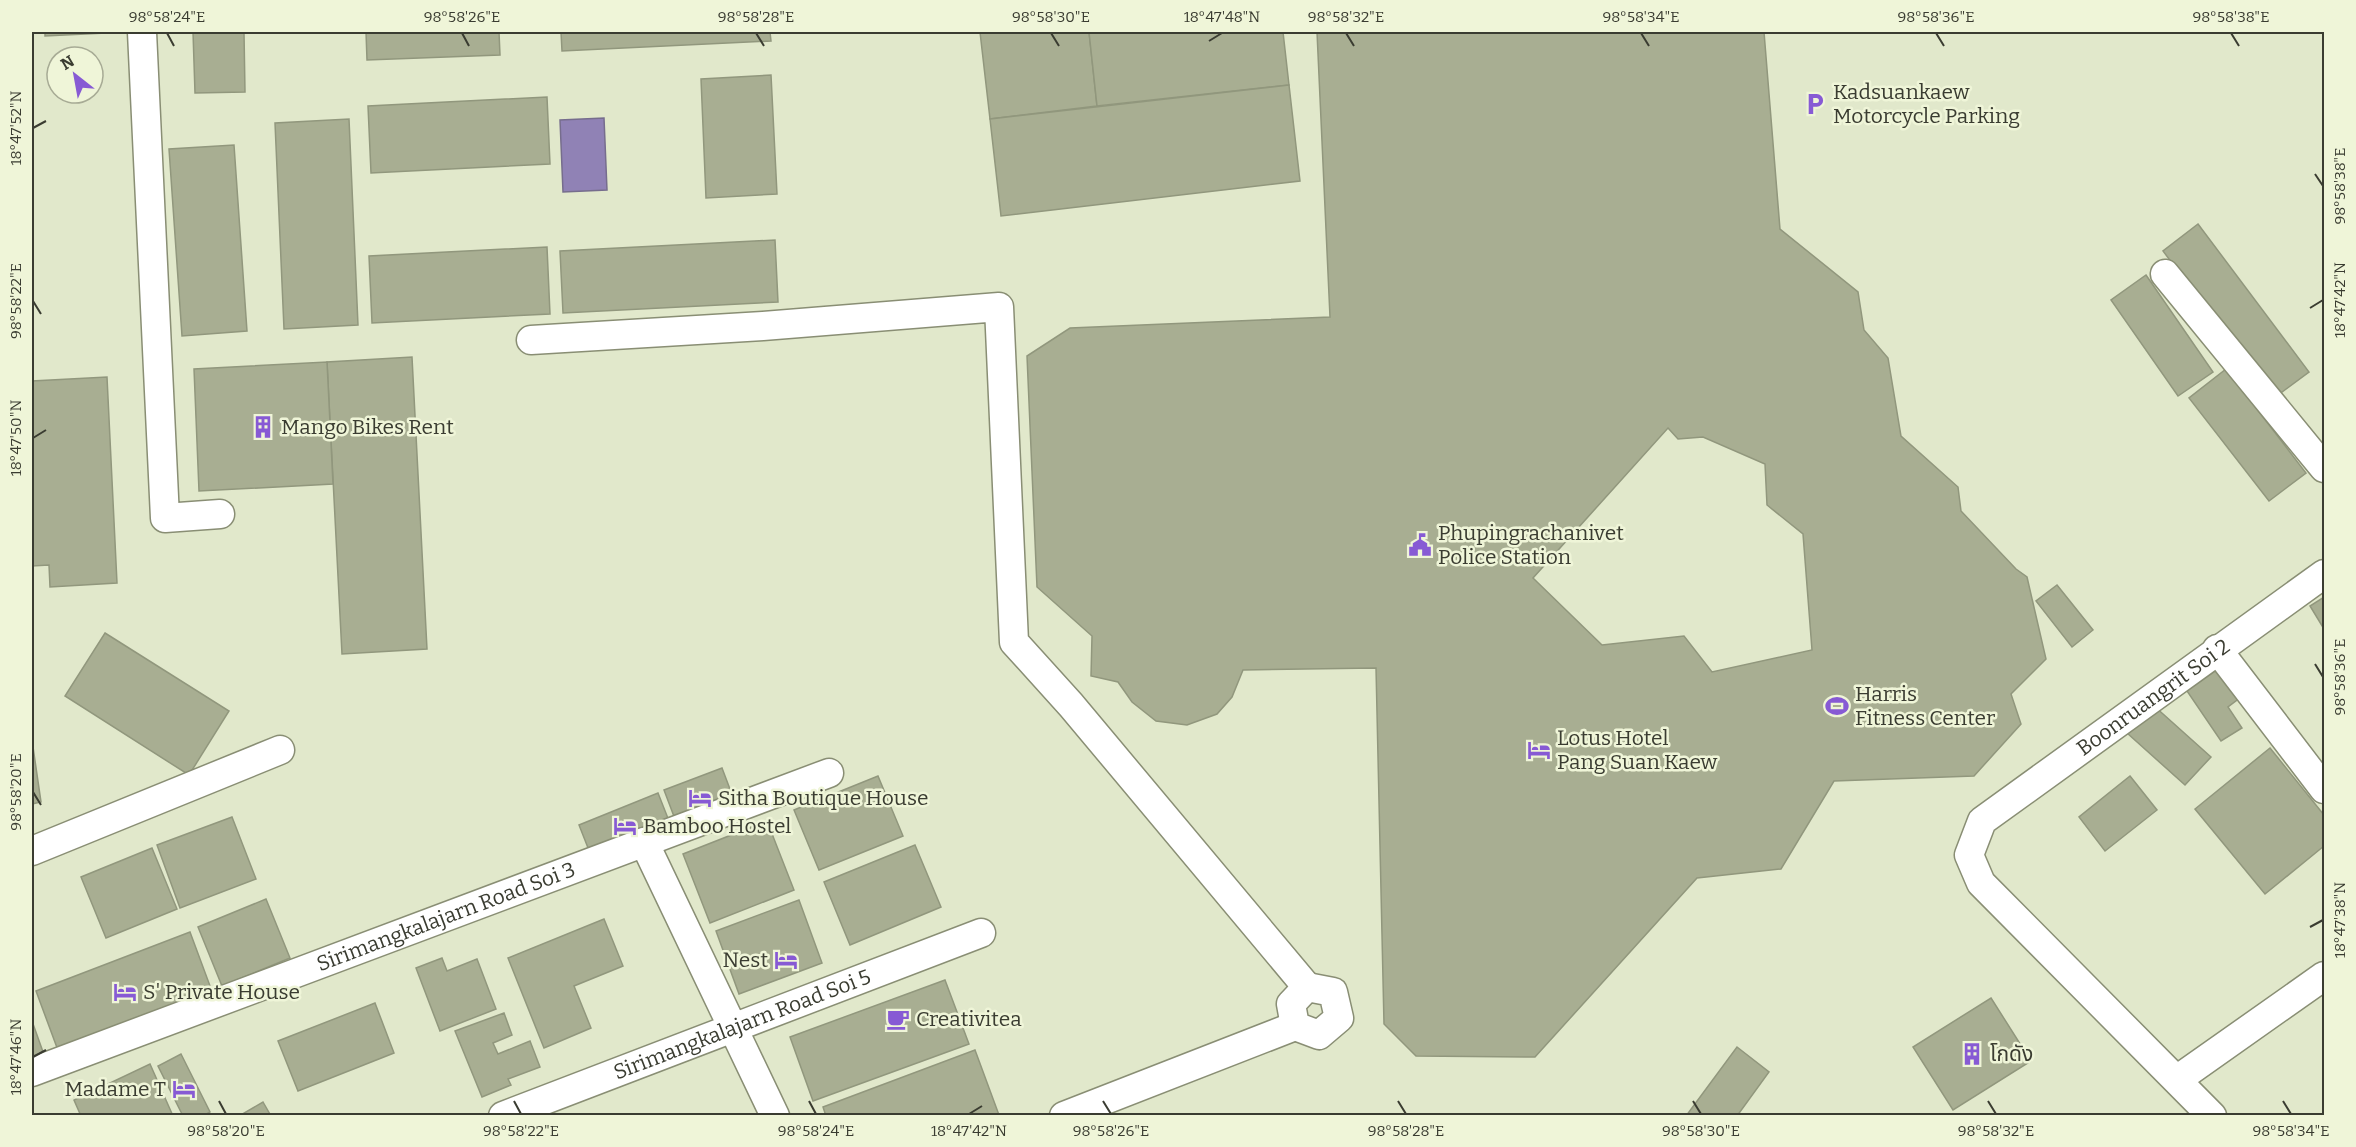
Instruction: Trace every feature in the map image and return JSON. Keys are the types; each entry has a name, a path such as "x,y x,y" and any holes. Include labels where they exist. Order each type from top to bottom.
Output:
{"street":[{"path":"142,32 165,518 220,514"},
{"path":"2164,274 2325,468"},
{"path":"531,340 763,326 999,307 1014,642 1071,705 1307,987 1333,992 1339,1018 1319,1035 1295,1026 1064,1116"},
{"name":"Boonruangrit Soi 2","path":"2178,1079 1981,883 1969,855 1982,821 2217,649 2325,574"},
{"path":"2217,649 2325,789"},
{"path":"32,850 280,750"},
{"name":"Sirimangkalajarn Road Soi 3","path":"32,1072 829,773"},
{"path":"644,842 775,1116"},
{"name":"Sirimangkalajarn Road Soi 5","path":"503,1116 981,933"},
{"path":"2212,1116 2178,1079 2325,976"},
{"path":"1295,1026 1291,1004 1307,987"}],"shaded area":[{"path":"604,118 607,190 563,192 560,120"}],"building":[{"path":"45,32 127,32 45,36"},
{"path":"193,32 244,32 245,92 195,93"},
{"path":"366,32 499,32 500,55 367,60"},
{"path":"561,32 770,32 771,41 562,51"},
{"path":"980,32 1089,32 1097,106 990,119"},
{"path":"1089,32 1283,32 1289,85 1097,106"},
{"path":"1317,32 1764,32 1780,229 1858,292 1864,330 1888,358 1901,436 1958,487 1961,511 2016,569 2027,577 2046,659 2011,694 2021,724 1974,776 1834,781 1781,869 1697,878 1535,1057 1416,1056 1384,1024 1376,668 1243,670 1232,697 1217,714 1187,725 1156,721 1132,702 1118,682 1091,676 1092,636 1037,587 1027,356 1070,328 1330,317","holes":["1668,428 1678,439 1703,437 1765,464 1767,505 1803,534 1812,650 1712,672 1684,636 1602,645 1533,578"]},
{"path":"771,75 777,194 706,198 701,79"},
{"path":"1289,85 1300,181 1001,216 990,119"},
{"path":"547,97 550,164 371,173 368,106"},
{"path":"349,119 358,325 284,329 275,123"},
{"path":"234,145 247,331 182,336 169,149"},
{"path":"2198,224 2309,372 2274,398 2163,251"},
{"path":"775,240 778,302 563,313 560,251"},
{"path":"547,247 550,314 372,323 369,256"},
{"path":"2146,275 2213,372 2178,396 2111,300"},
{"path":"412,357 427,649 342,654 327,362"},
{"name":"Mango Bikes Rent","path":"327,362 333,484 199,491 194,369"},
{"path":"2226,369 2306,473 2269,501 2189,398"},
{"path":"107,377 117,583 50,587 49,565 32,566 32,381"},
{"path":"2057,585 2093,630 2072,647 2036,601"},
{"path":"2324,597 2324,629 2310,606"},
{"path":"105,633 229,711 189,775 65,696"},
{"path":"2221,667 2241,697 2228,707 2242,728 2221,741 2187,691"},
{"path":"2153,705 2211,757 2185,785 2127,733"},
{"path":"32,740 41,802 32,804"},
{"path":"2270,748 2324,815 2324,846 2265,894 2195,809"},
{"name":"Sitha Boutique House","path":"722,768 736,805 678,827 664,790"},
{"path":"878,776 903,836 819,870 794,810"},
{"path":"2130,776 2157,810 2105,851 2079,817"},
{"name":"Bamboo Hostel","path":"658,793 671,826 592,858 579,825"},
{"path":"232,817 256,879 180,908 157,845"},
{"path":"767,821 794,890 710,923 683,854"},
{"path":"915,845 941,907 850,945 824,882"},
{"path":"152,848 177,909 106,938 81,877"},
{"path":"266,899 290,958 222,986 198,927"},
{"path":"799,900 822,963 739,994 716,931"},
{"path":"604,919 623,966 574,986 591,1028 544,1048 508,958"},
{"name":"S' Private House","path":"190,932 213,994 59,1053 36,991"},
{"path":"442,958 447,971 477,959 496,1009 440,1031 416,968"},
{"path":"945,980 969,1044 813,1101 790,1037"},
{"name":"โกดัง","path":"1991,998 2031,1061 1953,1110 1913,1047"},
{"path":"375,1003 394,1053 298,1091 278,1041"},
{"path":"504,1013 512,1035 493,1043 498,1054 530,1041 540,1067 508,1079 511,1085 482,1097 455,1031"},
{"path":"32,1021 47,1063 32,1069"},
{"path":"1737,1047 1769,1072 1737,1116 1686,1116"},
{"path":"975,1050 999,1115 826,1116 823,1107"},
{"name":"Madame T","path":"181,1054 210,1112 203,1116 183,1116 158,1066"},
{"path":"150,1064 173,1116 81,1116 74,1100"},
{"path":"263,1102 271,1116 239,1116"}],"place":[{"name":"Kadsuankaew Motorcycle Parking","path":"1815,104"},
{"name":"Mango Bikes Rent","path":"263,427"},
{"name":"Phupingrachanivet Police Station","path":"1420,545"},
{"name":"Harris Fitness Center","path":"1837,706"},
{"name":"Lotus Hotel Pang Suan Kaew","path":"1539,750"},
{"name":"Sitha Boutique House","path":"700,798"},
{"name":"Bamboo Hostel","path":"625,826"},
{"name":"Nest","path":"786,960"},
{"name":"S' Private House","path":"125,992"},
{"name":"Creativitea","path":"898,1019"},
{"name":"โกดัง","path":"1972,1054"},
{"name":"Madame T","path":"184,1089"}]}
